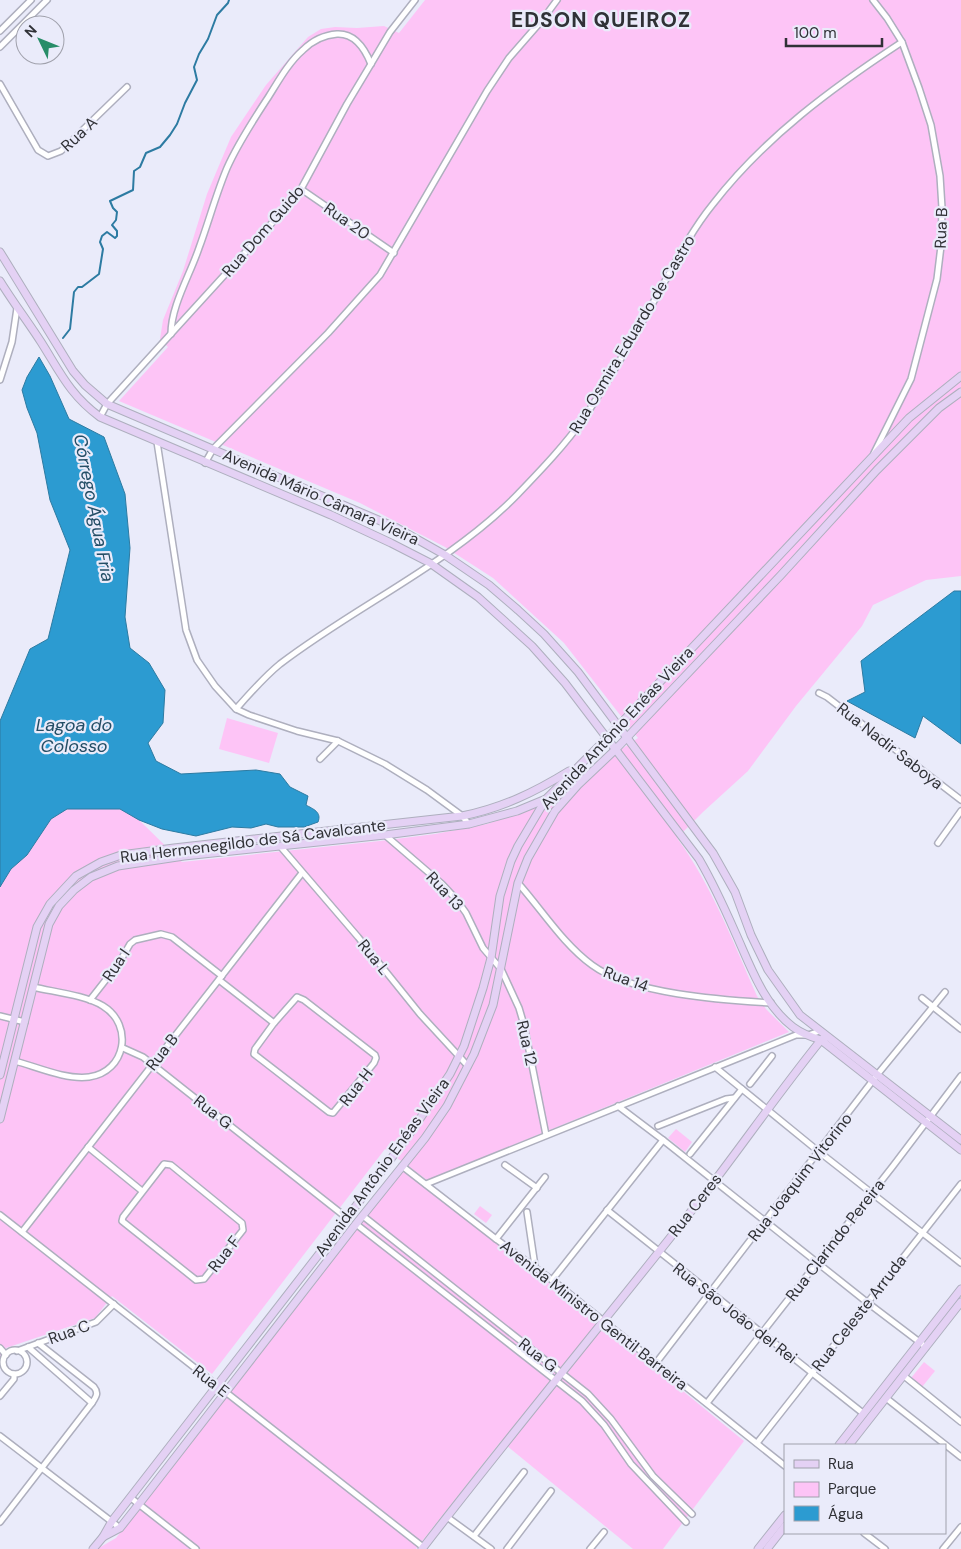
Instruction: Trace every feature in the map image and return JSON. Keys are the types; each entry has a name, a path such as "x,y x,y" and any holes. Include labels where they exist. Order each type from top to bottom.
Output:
{"street":[{"path":"0,31 31,0"},
{"path":"0,47 47,0"},
{"name":"Rua Dom Guido","path":"100,417 107,404 301,189 347,104 390,32 415,0"},
{"path":"206,463 213,449 356,303 380,275 487,92 509,58 557,0"},
{"name":"Rua B","path":"871,458 909,386 937,279 941,246 942,208 940,176 930,125 911,64 902,42 873,0"},
{"path":"171,335 172,316 200,247 228,166 250,125 291,64 304,49 315,41 332,34 351,36 368,56 371,64"},
{"name":"Rua Osmira Eduardo de Castro","path":"236,708 279,665 322,634 445,555 501,510 574,432 633,338 680,253 712,205 727,187 776,137 821,98 902,42"},
{"name":"Rua A","path":"0,84 38,150 48,156 61,152 127,87"},
{"name":"Rua 20","path":"301,189 394,253"},
{"name":"Avenida Mário Câmara Vieira","path":"0,252 73,371 85,385 107,404 398,528 445,555 489,585 544,634 578,672 713,853 735,892 751,935 768,970 800,1015 820,1031 824,1038 927,1119"},
{"name":"Avenida Mário Câmara Vieira","path":"0,281 3,293 17,308 41,342 64,381 77,397 100,417 331,515 430,563 478,597 532,646 565,683 608,737 699,860 716,890 758,983 771,1003 792,1027 808,1036 824,1038"},
{"path":"0,380 12,342 17,308"},
{"name":"Avenida Antônio Enéas Vieira","path":"93,1549 103,1537 112,1521 347,1218 413,1130 434,1098 459,1056 474,1016 491,958 500,896 507,872 518,846 546,799 608,737 921,407 961,376"},
{"name":"Avenida Antônio Enéas Vieira","path":"103,1537 120,1528 439,1118 468,1066 481,1038 493,1004 502,969 508,925 518,882 528,858 555,811 781,575 883,463 939,408 961,392"},
{"path":"157,442 186,630 197,660 215,686 236,708 249,715 297,731 338,741 385,764 427,790 462,816 469,824"},
{"name":"Rua Nadir Saboya","path":"819,693 827,697 961,800"},
{"path":"320,759 338,741"},
{"name":"Rua Hermenegildo de Sá Cavalcante","path":"0,1075 39,921 66,885 76,876 101,862 121,855 174,848 484,812 538,790 580,765"},
{"name":"Rua Hermenegildo de Sá Cavalcante","path":"0,1119 49,924 64,900 91,878 118,866 184,856 385,835 469,824 516,811 546,799"},
{"path":"938,843 961,811"},
{"name":"Rua 13","path":"385,835 451,893 466,913 491,958"},
{"name":"Rua L","path":"280,846 358,937 420,1014 468,1066"},
{"name":"Rua B","path":"22,1232 302,873"},
{"name":"Rua 14","path":"518,882 580,956 603,973 632,984 661,990 771,1003"},
{"name":"Rua I","path":"90,1000 119,963 130,944 135,940 161,934 170,935 220,978"},
{"name":"Rua 12","path":"491,958 502,969 519,1008 546,1134"},
{"path":"220,978 274,1023"},
{"path":"15,1061 75,1077 91,1076 102,1073 111,1066 123,1048 120,1029 116,1020 103,1006 90,1000 33,987"},
{"name":"Rua Joaquim Vitorino","path":"656,1362 875,1078 945,992"},
{"name":"Rua H","path":"300,997 376,1058 336,1112 329,1112 254,1054 255,1049 274,1023 295,998 300,997"},
{"path":"922,998 961,1029"},
{"path":"0,1016 25,1022"},
{"path":"426,1184 546,1134 796,1035 808,1036 820,1031"},
{"name":"Rua Ceres","path":"422,1548 604,1321 714,1181 766,1110 824,1038"},
{"name":"Rua G","path":"123,1048 140,1054 347,1218"},
{"path":"690,1154 772,1056"},
{"path":"715,1067 746,1088 766,1110 961,1263"},
{"name":"Rua Clarindo Pereira","path":"707,1403 961,1076"},
{"path":"658,1126 726,1099 735,1098"},
{"path":"618,1106 926,1347"},
{"path":"927,1119 961,1140"},
{"path":"927,1119 961,1150"},
{"path":"552,1280 662,1140"},
{"path":"88,1148 142,1191"},
{"name":"Rua F","path":"164,1164 168,1164 240,1221 244,1228 204,1279 196,1280 122,1223 123,1218 142,1191 164,1164"},
{"path":"505,1165 537,1188"},
{"name":"Avenida Ministro Gentil Barreira","path":"402,1166 496,1239 536,1267 784,1465"},
{"path":"496,1239 545,1178"},
{"name":"Rua Celeste Arruda","path":"758,1443 961,1184"},
{"name":"Rua São João del Rei","path":"607,1210 864,1414"},
{"path":"527,1212 536,1267"},
{"name":"Rua E","path":"0,1215 422,1548"},
{"name":"Rua G","path":"362,1216 588,1394 611,1420 653,1476 692,1514"},
{"name":"Rua G","path":"356,1224 582,1401 604,1425 631,1464 686,1522"},
{"path":"841,1444 961,1289"},
{"path":"850,1444 961,1302"},
{"name":"Rua C","path":"17,1351 96,1322 114,1304"},
{"path":"0,1522 92,1403 97,1392 94,1387 38,1343"},
{"path":"28,1347 92,1403"},
{"path":"0,1348 6,1355"},
{"path":"27,1363 24,1355 17,1351 9,1352 2,1360 8,1371 14,1374 22,1372 27,1363 39,1357"},
{"path":"0,1396 14,1379 14,1374"},
{"path":"904,1376 961,1422"},
{"path":"886,1398 944,1444"},
{"path":"0,1436 120,1528"},
{"path":"946,1445 961,1457"},
{"path":"474,1536 524,1472"},
{"path":"507,1549 551,1491"},
{"path":"131,1498 196,1549"},
{"path":"681,1516 687,1510"},
{"path":"758,1549 784,1516"},
{"path":"446,1517 491,1549"},
{"path":"766,1549 784,1527"},
{"path":"943,1549 961,1527"},
{"path":"590,1549 604,1532"},
{"path":"865,1534 885,1549"}],"green space":[{"path":"425,0 961,0 961,576 926,580 873,605 862,626 796,706 748,771 677,838 701,875 757,996 766,1009 789,1032 427,1180 385,1149 212,1374 112,1296 95,1318 6,1348 0,1358 0,887 11,869 27,855 51,819 67,809 120,809 139,820 182,862 435,834 487,824 535,807 638,738 564,643 493,578 445,547 360,503 119,401 168,347 160,339 163,320 183,271 207,194 231,137 266,85 308,37 321,29 384,26 399,33"},
{"path":"227,718 278,733 269,763 219,749"},
{"path":"676,1129 692,1142 685,1152 668,1138"},
{"path":"402,1169 596,1320 744,1441 663,1549 633,1549 501,1441 416,1549 97,1549 116,1538"},
{"path":"480,1206 492,1215 486,1223 474,1214"},
{"path":"924,1362 935,1371 922,1387 911,1378"}],"water":[{"name":"Lagoa do Colosso","path":"39,357 50,376 69,419 104,437 125,494 130,548 125,617 130,648 149,663 165,690 163,723 148,743 156,761 181,774 256,770 280,774 290,787 308,796 306,805 318,813 318,822 304,827 278,827 266,824 251,828 232,827 196,836 162,829 139,820 120,809 67,809 51,819 27,855 11,869 0,887 0,721 30,649 48,639 70,550 50,500 37,433 22,390 27,377"},
{"path":"954,591 961,591 961,744 923,716 915,738 847,701 865,692 861,661"}],"waterway":[{"name":"Córrego Água Fria","path":"63,338 70,329 74,292 78,287 82,287 99,274 103,249 100,242 102,236 107,232 115,238 117,236 117,231 112,225 116,220 117,212 110,201 133,190 134,171 140,167 146,153 160,147 177,124 197,80 194,67 199,54 208,39 217,15 229,0"}],"district":[{"name":"EDSON QUEIROZ","path":"601,20"}]}
